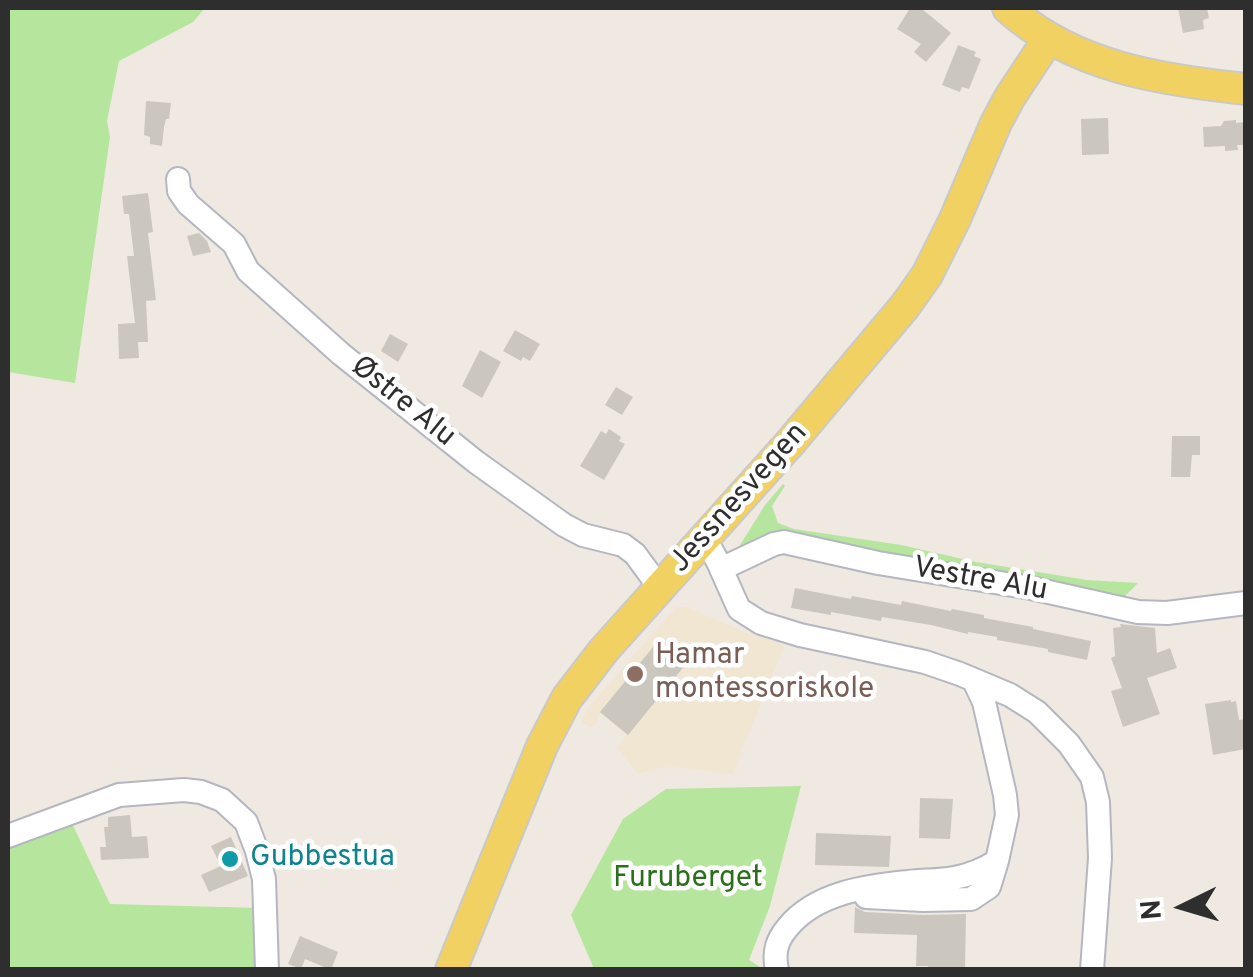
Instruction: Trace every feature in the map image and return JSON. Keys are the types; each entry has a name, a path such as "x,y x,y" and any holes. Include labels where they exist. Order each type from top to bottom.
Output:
{"main road":[{"path":"1008,8 1049,38 1087,56 1136,72 1246,90"},
{"name":"Jessnesvegen","path":"451,970 542,746 567,698 594,662 840,386 906,306 955,219 996,123 1049,38"}],"street":[{"name":"Østre Alu","path":"178,178 179,191 188,204 234,244 248,271 341,354 476,462 564,525 623,545 635,554 660,588"},
{"path":"702,542 712,551 739,609 760,623 960,674 1010,695 1037,712 1069,744 1092,777 1098,802 1100,858 1092,970"},
{"name":"Vestre Alu","path":"721,570 784,542 1138,612 1167,613 1246,602"},
{"path":"777,970 775,951 780,937 796,916 822,901 894,883 952,879 980,872 997,861 1007,816 1005,795 984,702 974,681"},
{"path":"8,836 118,795 184,790 222,800 246,822 257,851 264,879 268,970"}],"shaded area":[{"path":"676,607 687,607 785,645 732,774 667,766 638,774 617,747 627,735 600,713 596,724 590,727 581,721"}],"green space":[{"path":"8,8 205,8 193,22 119,61 107,121 110,137 75,383 8,372"},
{"path":"783,484 772,506 778,523 794,529 1087,580 1138,583 1124,597 1099,598 814,543 737,550"},
{"name":"Furuberget","path":"801,786 770,906 749,960 763,969 594,969 571,915 623,819 666,789"},
{"path":"70,819 110,904 260,908 264,969 8,969 8,840"}],"building":[{"path":"910,8 921,8 951,33 926,62 914,52 921,44 897,29"},
{"path":"1178,8 1207,8 1209,18 1203,20 1204,29 1183,33"},
{"path":"958,45 976,52 974,56 981,59 969,89 962,87 960,92 942,85"},
{"path":"146,101 171,103 162,146 150,144 150,137 144,135"},
{"path":"1108,118 1109,154 1082,155 1081,119"},
{"path":"1236,120 1246,122 1246,145 1225,151 1225,146 1204,147 1203,127"},
{"path":"148,193 156,300 146,301 148,342 138,342 139,358 119,359 118,324 135,323 127,256 134,256 129,214 124,214 122,196"},
{"path":"199,233 211,252 193,256 187,236"},
{"path":"515,330 540,344 530,361 523,357 521,361 503,351"},
{"path":"390,334 408,344 398,362 381,351"},
{"path":"480,350 501,362 482,398 462,386"},
{"path":"616,387 633,397 622,415 605,405"},
{"path":"609,429 625,444 604,480 580,466 601,431 606,434"},
{"path":"1172,436 1200,436 1200,455 1192,455 1190,477 1171,477"},
{"path":"795,588 851,599 852,596 952,609 1091,641 1087,660 931,625 791,608"},
{"path":"1120,624 1155,628 1157,653 1170,648 1177,668 1147,678 1160,714 1123,727 1111,691 1122,688 1111,658 1115,656 1113,628 1121,627"},
{"path":"658,641 686,664 628,735 600,712"},
{"path":"1236,701 1239,720 1246,719 1246,749 1213,755 1205,704"},
{"path":"920,798 953,799 950,839 919,838"},
{"path":"130,815 132,837 147,836 149,858 101,860 100,847 106,847 104,827 108,827 108,817"},
{"path":"816,833 891,836 889,867 815,865"},
{"name":"Gubbestua","path":"231,837 248,876 209,892 201,875 221,866 211,846"},
{"path":"855,907 865,912 966,914 965,970 928,970 928,966 916,966 917,935 854,933"},
{"path":"300,936 338,952 331,970 305,959 301,969 288,964"}],"place":[{"name":"Hamar montessoriskole","path":"635,674"},
{"name":"Gubbestua","path":"230,859"}]}
